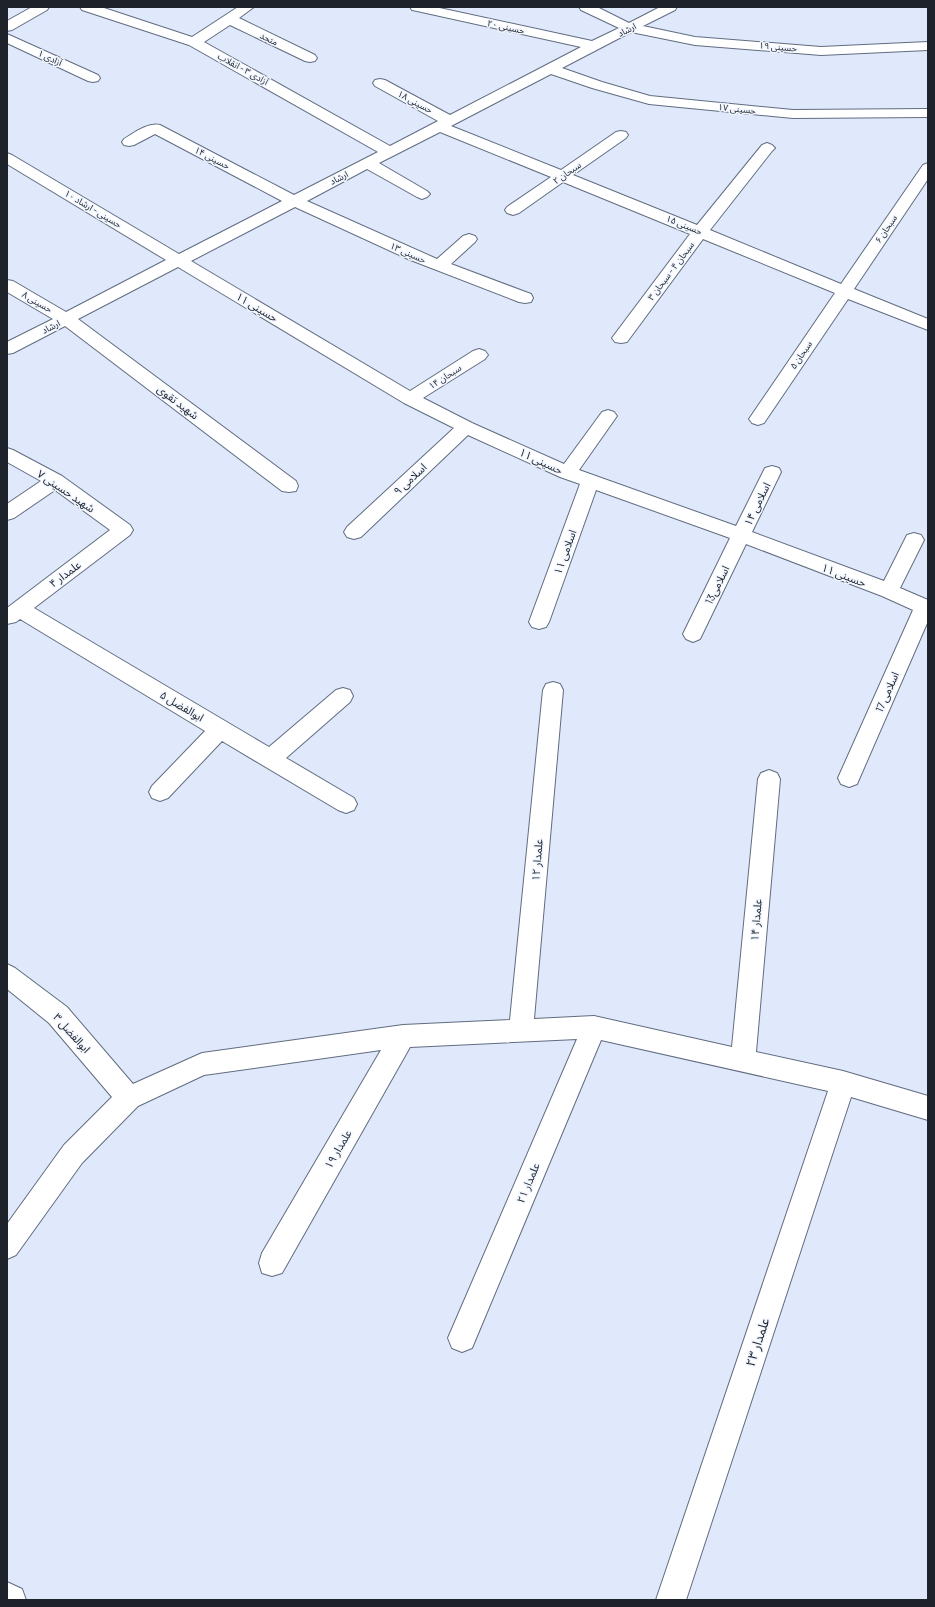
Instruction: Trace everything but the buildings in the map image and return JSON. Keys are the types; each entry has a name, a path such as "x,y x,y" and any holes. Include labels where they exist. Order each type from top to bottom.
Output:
{"street":[{"path":"7,27 42,7"},
{"name":"آزادی ۳ - انقلاب","path":"87,7 194,42 390,152"},
{"path":"194,42 247,7"},
{"name":"حسینی ۲۰","path":"417,7 594,46"},
{"name":"حسینی ۱۹","path":"586,7 630,28 695,41 821,51 928,46"},
{"name":"ارشاد","path":"7,349 670,7"},
{"name":"متحد","path":"228,19 310,58"},
{"name":"آزادی ۱","path":"7,38 93,78"},
{"name":"حسینی ۱۷","path":"551,69 597,85 650,100 793,114 928,113"},
{"name":"حسینی ۱۸","path":"380,84 444,124"},
{"name":"حسینی ۱۵","path":"444,124 563,176 928,325"},
{"name":"حسینی ۱۴","path":"129,142 155,128 295,201"},
{"name":"سبحان ۲","path":"513,210 621,135"},
{"name":"سبحان ۴ - سبحان ۳","path":"621,338 700,232 767,148"},
{"name":"حسینی - ارشاد ۱۰","path":"7,158 179,260"},
{"path":"368,163 422,194"},
{"name":"سبحان ۶","path":"845,291 928,168"},
{"name":"حسینی ۱۳","path":"295,201 414,256 525,298"},
{"path":"439,266 469,239"},
{"name":"حسینی ۱۱","path":"179,260 410,399 466,427 567,473 742,535 889,591 926,608"},
{"name":"حسینی ۸","path":"7,285 66,319"},
{"name":"سبحان ۵","path":"758,420 845,291"},
{"name":"شهید تقوی","path":"66,319 289,486"},
{"name":"سبحان ۱۴","path":"410,399 479,355"},
{"path":"567,473 608,416"},
{"name":"اسلامی ۹","path":"354,532 466,427"},
{"name":"شهید حسینی ۷","path":"7,454 55,481 123,530"},
{"name":"اسلامی ۱۴","path":"742,535 772,472"},
{"path":"7,513 55,481"},
{"name":"اسلامی ۱۱","path":"539,622 590,482"},
{"name":"علمدار ۴","path":"13,613 123,530"},
{"name":"اسلامی13","path":"693,634 742,535"},
{"path":"889,591 914,540"},
{"name":"اسلامی 17","path":"849,778 926,608"},
{"name":"ابوالفضل ۵","path":"13,613 220,729 346,804"},
{"name":"علمدار ۱۲","path":"521,1031 553,690"},
{"path":"270,759 343,696"},
{"path":"160,792 220,729"},
{"name":"علمدار ۱۴","path":"744,1061 769,779"},
{"name":"ابوالفضل ۳","path":"7,975 58,1015 129,1098"},
{"path":"7,1246 74,1154 129,1098 202,1064 403,1036 594,1027 843,1084 928,1108"},
{"name":"علمدار ۲۱","path":"462,1338 594,1027"},
{"name":"علمدار ۱۹","path":"272,1262 403,1036"},
{"name":"علمدار ۲۳","path":"671,1600 843,1084"},
{"path":"7,1597 11,1600"}]}
